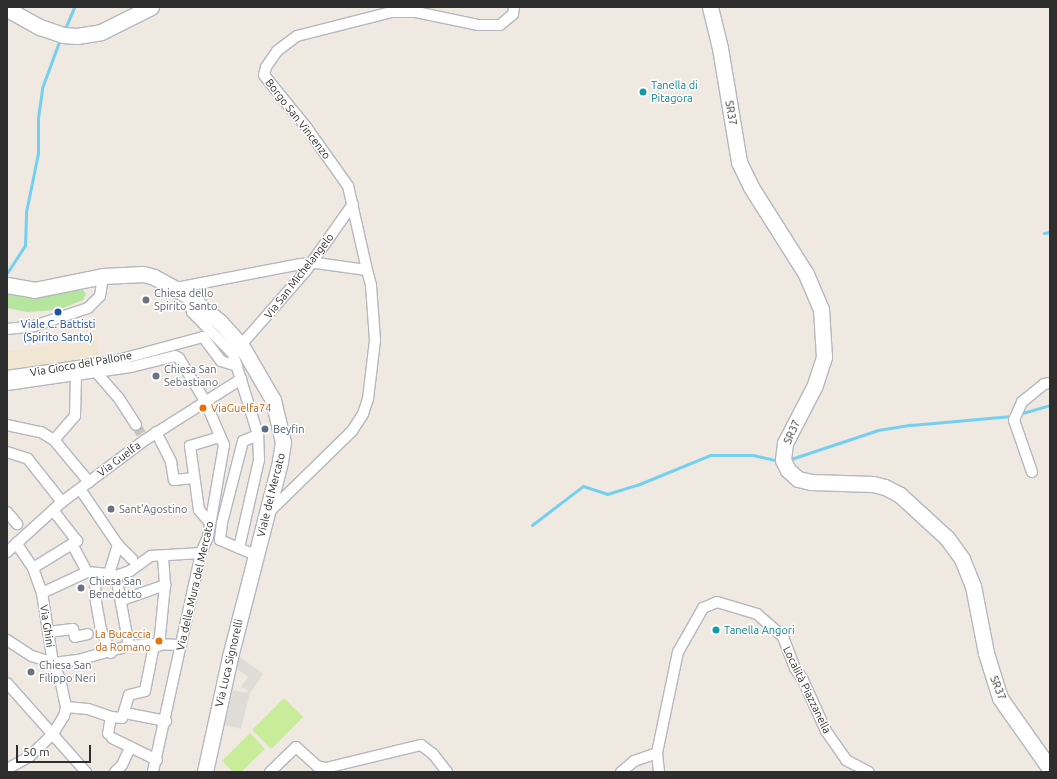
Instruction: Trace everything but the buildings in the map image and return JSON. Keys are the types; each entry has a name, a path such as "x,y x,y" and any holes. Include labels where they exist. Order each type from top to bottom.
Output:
{"street":[{"path":"7,9 40,27 63,35 77,36 101,32 151,7"},
{"name":"Borgo San Vincenzo","path":"266,515 352,431 363,414 368,399 375,340 371,285 353,216 353,204 348,186 338,170 264,75 266,67 277,51 297,36 391,12 416,12 478,25 500,25 513,14 514,7"},
{"name":"SR37","path":"710,7 720,48 739,162 751,187 806,274 821,309 824,357 815,385 786,443 784,462 798,479 811,482 873,484 885,487 900,495 948,538 962,559 973,586 990,667 1000,698 1050,769"},
{"name":"Via San Michelangelo","path":"241,345 311,263 353,204"},
{"path":"239,548 259,460 258,435 233,354 192,312 182,292 311,263 367,270"},
{"name":"Viale del Mercato","path":"7,285 34,290 104,276 142,274 154,277 182,292 241,345 273,400 281,424 283,442 256,555"},
{"path":"7,329 34,326 88,308 100,296 104,276"},
{"name":"Via Gioco del Pallone","path":"7,376 114,360 203,337 221,361 237,366"},
{"name":"Via delle Mura del Mercato","path":"96,372 175,356 179,358 205,401 224,445 210,523 201,553 181,643 166,722 153,772"},
{"path":"7,385 96,372 118,397 136,425"},
{"path":"54,440 75,416 76,375"},
{"name":"Via Guelfa","path":"7,552 25,532 144,439 241,379"},
{"path":"1032,472 1014,420 1022,402 1044,384 1050,383"},
{"path":"7,425 41,432 54,440 89,482"},
{"path":"156,432 171,462 174,480 194,478"},
{"path":"256,555 220,540 222,522 243,441 258,435"},
{"path":"210,523 200,513 190,446 220,437"},
{"path":"7,452 28,459 62,502"},
{"path":"80,489 118,546 132,559"},
{"path":"33,568 77,541 53,510"},
{"path":"7,512 17,524"},
{"name":"Via Ghini","path":"16,543 33,568 42,593 53,663 60,679 66,707"},
{"path":"72,544 87,572"},
{"path":"118,546 113,575 122,600 129,646"},
{"path":"111,653 100,630 95,583 113,575 130,571 151,556 163,557 187,552 201,553"},
{"name":"Via Luca Signorelli","path":"205,772 230,657 256,555"},
{"path":"7,769 30,756 53,734 64,716 66,707 88,709 110,717 122,718 125,713 129,695 145,690 157,646 165,585 163,557"},
{"path":"42,593 87,572 113,575"},
{"path":"122,600 165,585"},
{"name":"Località Piazzanella","path":"659,772 657,752 678,652 703,608 717,602 758,614 783,637 795,668 804,680 826,731 846,760 869,772"},
{"path":"48,632 73,629 75,637 88,634"},
{"path":"7,640 32,656 53,663 111,653 129,646 157,646 181,643"},
{"path":"7,683 86,772"},
{"path":"125,713 166,722"},
{"path":"110,717 110,736 130,748 157,760"},
{"path":"270,772 296,747 317,766 326,768 421,745 433,754 446,772"},
{"path":"115,772 122,765 130,748"},
{"path":"621,772 634,761 657,752"}],"shaded area":[{"path":"96,334 100,361 82,363 81,360 77,360 77,364 58,366 56,359 52,360 53,366 9,372 7,351 49,346 49,341"},
{"path":"239,656 263,674 250,693 241,729 225,725 233,690 247,693 248,690 241,687 248,677 233,666"}],"green space":[{"path":"80,287 86,294 83,300 58,310 27,312 7,308 7,291"},
{"path":"284,698 303,717 271,749 252,730"},
{"path":"250,733 265,749 241,772 233,772 222,761"}],"waterway":[{"path":"64,31 74,7"},
{"path":"7,273 25,245 26,212 38,153 38,118 42,88 60,39"},
{"path":"1044,233 1050,232"},
{"path":"1019,414 1050,405"},
{"path":"788,460 878,430 911,425 1012,416"},
{"path":"532,525 583,486 607,494 637,485 710,455 753,455 778,461"}],"tunnel":[{"path":"136,425 143,437"}],"place":[{"name":"Tanella di Pitagora","path":"643,92"},
{"name":"Chiesa dello Spirito Santo","path":"146,300"},
{"name":"Viale C. Battisti (Spirito Santo)","path":"58,312"},
{"name":"Chiesa San Sebastiano","path":"156,376"},
{"name":"ViaGuelfa74","path":"203,408"},
{"name":"Beyfin","path":"265,429"},
{"name":"Sant'Agostino","path":"111,509"},
{"name":"Chiesa San Benedetto","path":"81,588"},
{"name":"Tanella Angori","path":"716,630"},
{"name":"La Bucaccia da Romano","path":"159,641"},
{"name":"Chiesa San Filippo Neri","path":"31,672"}]}
